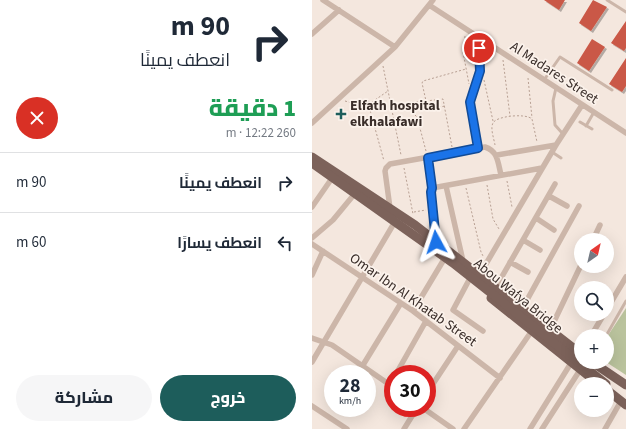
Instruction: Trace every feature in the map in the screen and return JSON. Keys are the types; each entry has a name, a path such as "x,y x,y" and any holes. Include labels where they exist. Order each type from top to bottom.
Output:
{"main road":[{"path":"312,157 415,225 574,348"},
{"name":"Abou Wafya Bridge","path":"312,162 453,263 597,377"},
{"path":"312,168 469,280 531,332 590,377"},
{"path":"550,346 554,333"},
{"path":"601,369 626,392"},
{"path":"605,372 626,384"},
{"name":"Abou Wafya Bridge","path":"614,392 624,402"},
{"path":"614,395 624,402"}],"street":[{"path":"323,0 395,47"},
{"path":"312,124 395,47 431,3"},
{"name":"Al Madares Street","path":"431,3 466,29 626,134"},
{"path":"312,34 339,10"},
{"path":"478,37 480,71 472,96 471,109 478,148"},
{"path":"480,274 542,168 582,105"},
{"path":"497,156 556,145"},
{"path":"390,208 386,168 390,164 478,148 490,149 497,156 503,175"},
{"path":"428,158 436,242"},
{"path":"432,188 542,168"},
{"path":"312,207 330,181"},
{"path":"496,288 555,184"},
{"path":"446,186 463,262"},
{"path":"549,196 567,206"},
{"path":"312,238 333,220 352,197"},
{"path":"522,309 579,206"},
{"path":"536,218 554,230"},
{"path":"312,362 393,225"},
{"path":"596,233 600,225"},
{"path":"523,240 540,250"},
{"name":"Omar Ibn Al Khatab Street","path":"312,244 413,311 500,378"},
{"path":"312,275 323,252"},
{"path":"413,311 443,261"},
{"path":"510,262 528,272"},
{"path":"554,333 578,273"},
{"path":"614,297 626,277"},
{"path":"469,280 453,310 483,331"},
{"path":"364,365 401,303"},
{"path":"401,365 426,321"},
{"path":"464,429 531,332"},
{"path":"312,338 324,341 361,365"},
{"path":"436,379 458,346"},
{"path":"530,429 571,363"},
{"path":"542,429 580,370"},
{"path":"605,429 624,402"},
{"path":"312,406 347,429"},
{"path":"404,429 411,417"},
{"path":"436,417 453,429"}],"lane":[{"path":"607,0 626,12"},
{"path":"544,80 560,57 612,90"},
{"path":"556,88 553,101 555,125 563,134"},
{"path":"586,126 594,112"},
{"path":"580,122 592,129"},
{"path":"552,152 561,158"},
{"path":"610,329 626,301"}],"path":[{"path":"466,29 463,52 472,96"},
{"path":"502,53 510,117"},
{"path":"382,60 415,225"},
{"path":"445,106 431,109 426,105 422,83 423,80 466,69"},
{"path":"527,69 532,119 538,148"},
{"path":"480,71 486,84 497,156"},
{"path":"365,107 366,102 372,102 388,90"},
{"path":"428,158 417,117 408,106 410,102 442,98 454,152"},
{"path":"339,99 370,110 386,168"},
{"path":"370,110 373,107 372,102"},
{"path":"493,122 497,119 524,114 532,119"},
{"path":"503,175 514,217"},
{"path":"486,178 494,223 502,236"},
{"path":"465,182 481,252 487,262"},
{"path":"412,212 433,208"}],"green space":[{"path":"626,308 626,375 614,367 614,329 612,329"}],"building":[{"path":"544,0 565,0 559,10"},
{"path":"593,0 607,7 591,31 579,23"},
{"path":"626,21 626,48 624,51 611,43"},
{"path":"592,39 605,47 589,71 577,63"},
{"path":"626,58 626,86 622,92 609,84"}],"place":[{"name":"Elfath hospital elkhalafawi","path":"341,114"}],"route":[{"path":"436,242 428,158 478,148 470,102 479,77 479,48"}]}
